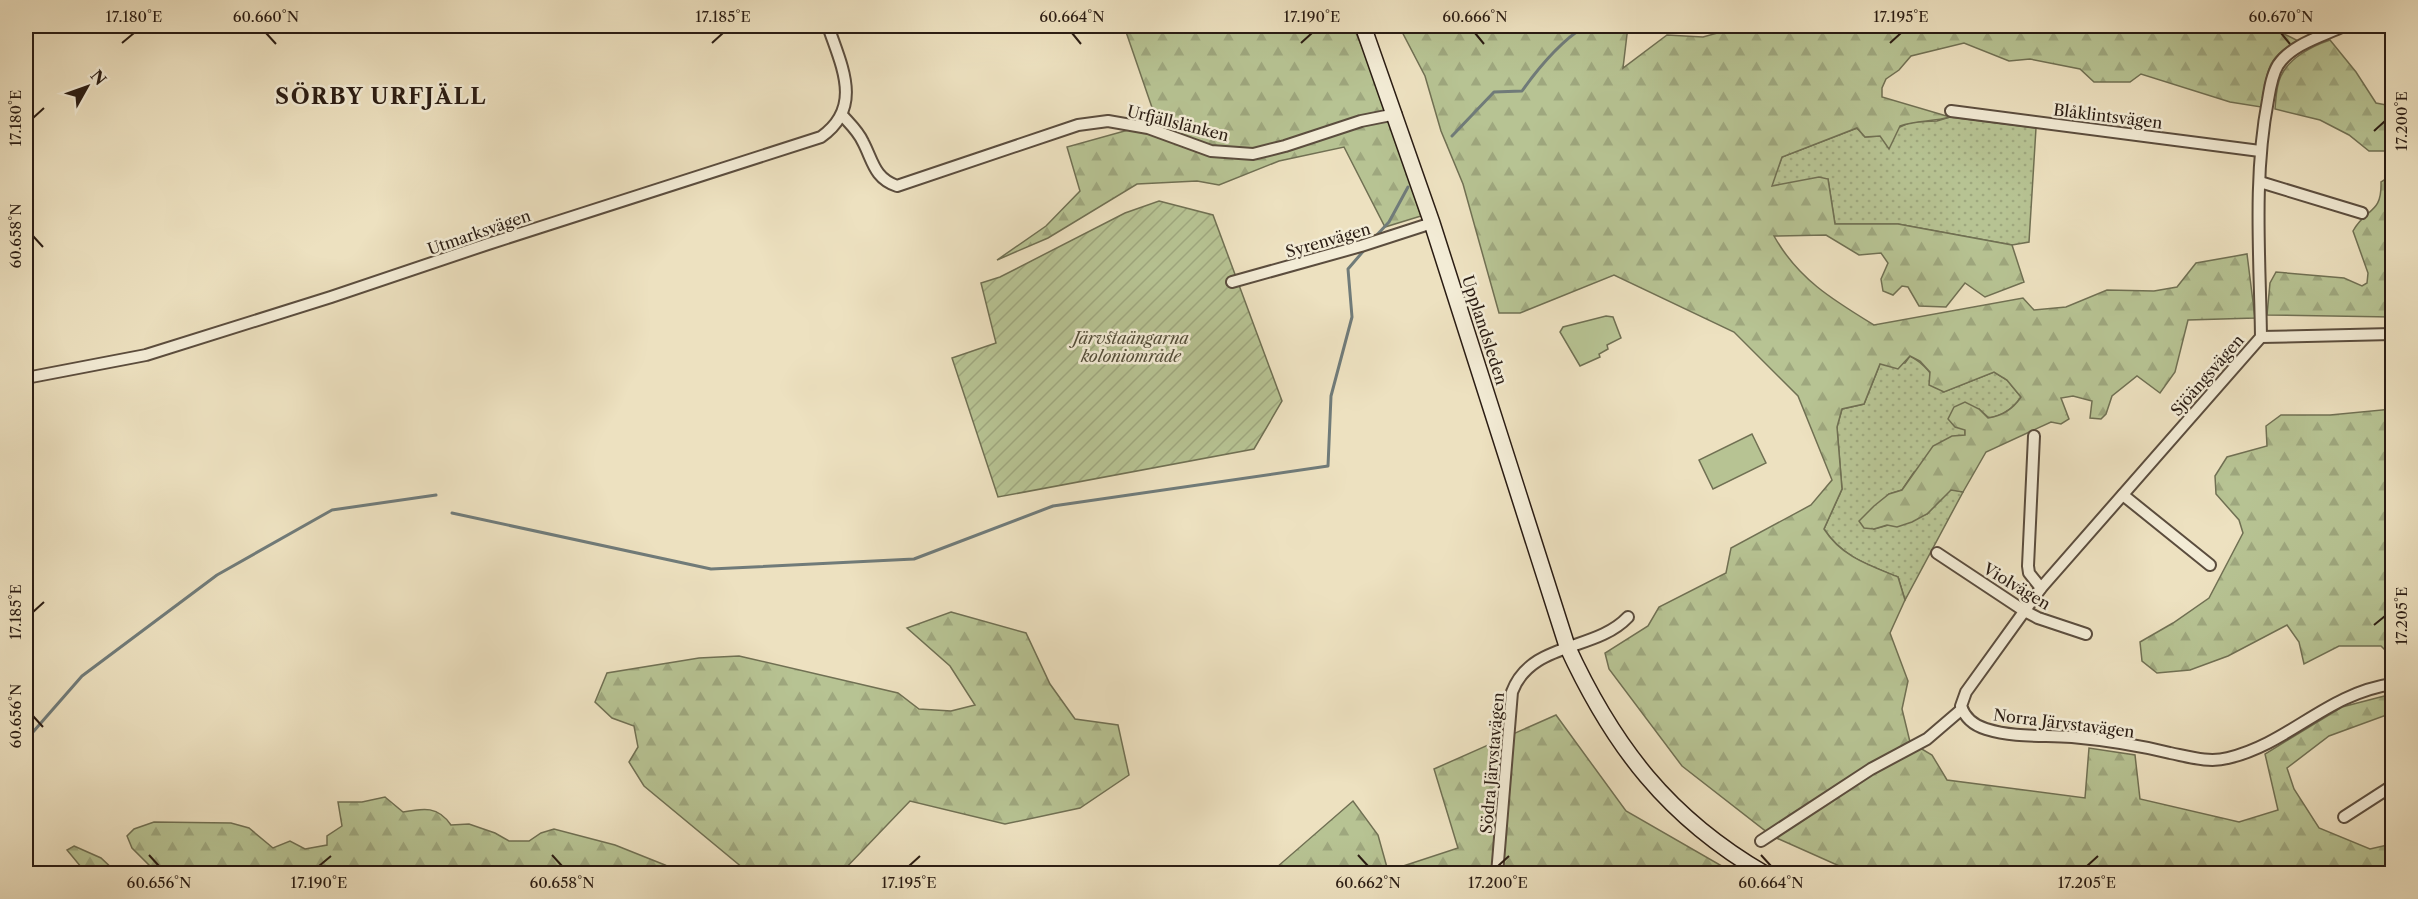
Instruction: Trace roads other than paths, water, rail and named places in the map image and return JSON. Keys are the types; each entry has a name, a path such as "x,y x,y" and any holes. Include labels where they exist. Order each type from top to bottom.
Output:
{"street":[{"path":"828,26 843,69 847,92 842,115"},
{"name":"Upplandsleden","path":"1363,26 1396,114 1432,223 1567,646 1600,713 1645,777 1696,827 1731,854 1765,873"},
{"name":"Sjöängsvägen","path":"1962,709 1961,702 1966,692 2023,610 2260,337 2260,151 2271,84 2278,65 2288,55 2301,46 2344,26"},
{"name":"Blåklintsvägen","path":"1951,111 2260,151"},
{"name":"Urfjällslänken","path":"842,115 858,133 874,168 886,183 897,186 1078,125 1108,121 1148,128 1211,150 1253,154 1361,121 1396,114"},
{"name":"Utmarksvägen","path":"26,378 146,355 331,297 488,244 808,142 830,131 842,115"},
{"path":"2260,182 2362,213"},
{"name":"Syrenvägen","path":"1232,282 1361,246 1432,223"},
{"path":"2260,337 2392,334"},
{"path":"2034,436 2028,566 2029,573 2041,588"},
{"path":"2123,495 2210,565"},
{"name":"Violvägen","path":"1937,553 2023,610 2038,618 2086,634"},
{"path":"1567,646 1603,634 1628,617"},
{"name":"Södra Järvstavägen","path":"1497,873 1512,692 1524,670 1536,661 1567,646"},
{"name":"Norra Järvstavägen","path":"1962,709 1965,717 1979,727 2004,734 2108,741 2216,761 2259,749 2343,699 2374,687 2392,684"},
{"path":"1761,841 1871,769 1927,739 1962,709"},
{"path":"2344,817 2392,786"}],"waterway":[{"path":"1452,136 1494,92 1522,91 1550,55 1585,26"},
{"path":"1374,238 1389,222 1408,187"},
{"path":"452,513 711,569 914,559 1053,506 1328,466 1331,396 1352,317 1348,269 1366,248"},
{"path":"26,740 82,676 217,575 332,510 436,495"}],"district":[{"name":"SÖRBY URFJÄLL","path":"381,96"}],"park label":[{"name":"Järvstaängarna koloniområde","path":"1131,347"}]}
